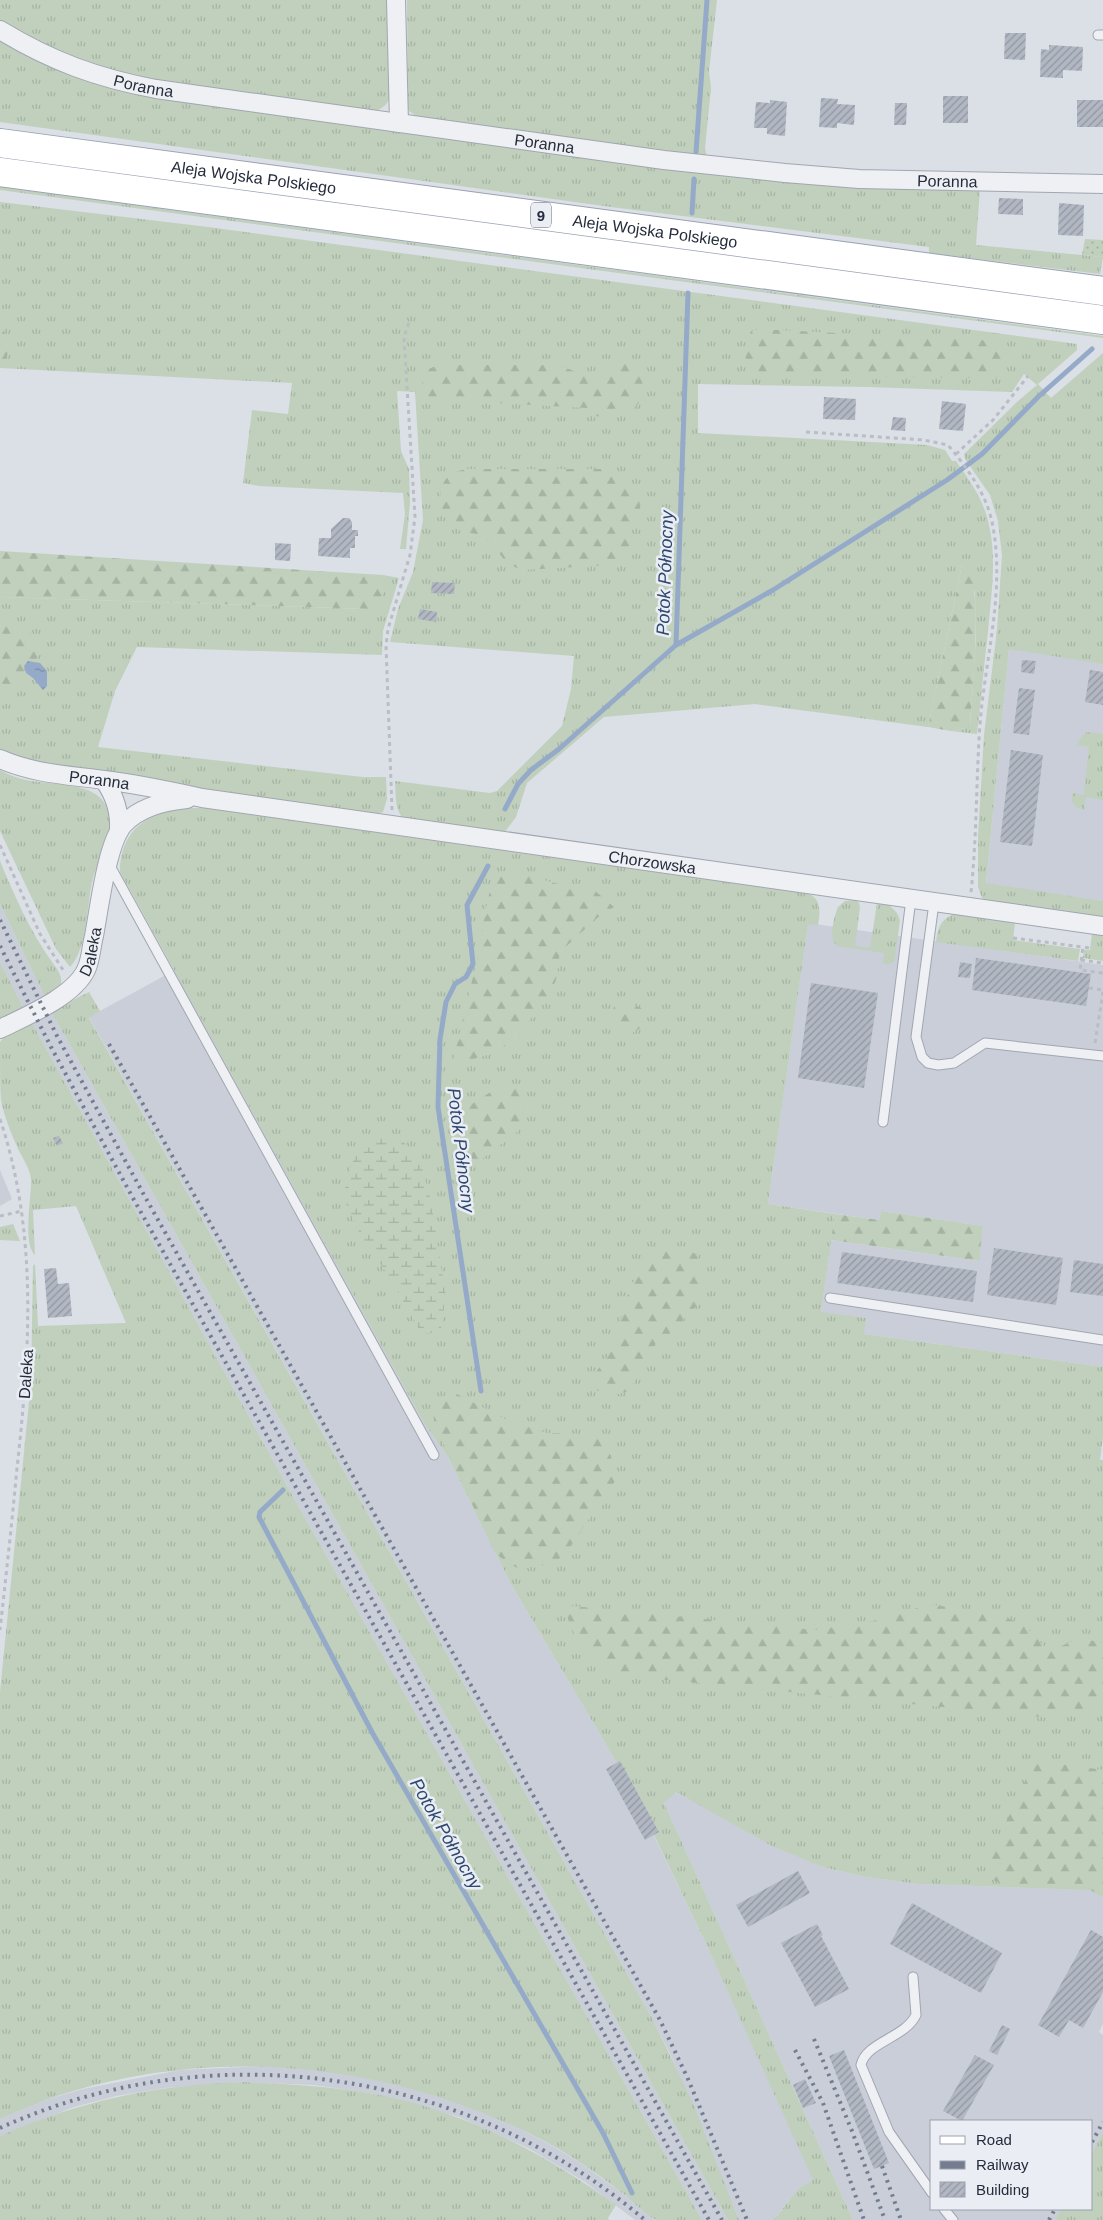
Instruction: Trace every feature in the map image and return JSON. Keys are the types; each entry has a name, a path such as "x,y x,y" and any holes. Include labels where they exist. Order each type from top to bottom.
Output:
{"main road":[{"name":"Aleja Wojska Polskiego","path":"0,143 1096,287"},
{"name":"Aleja Wojska Polskiego","path":"0,172 1103,320"}],"street":[{"path":"396,0 399,123"},
{"name":"Poranna","path":"0,30 61,62 82,71 122,83 399,123 654,158 785,173 859,179 1103,184"},
{"name":"Poranna","path":"0,759 23,769 47,774 104,780 202,798"},
{"name":"Daleka","path":"0,1029 33,1013 73,986 87,969 109,864 119,831 118,808 114,796 104,780"},
{"path":"119,831 125,822 146,809 167,801 202,798"},
{"name":"Chorzowska","path":"202,798 1103,926"}],"lane":[{"path":"109,864 434,1456"},
{"path":"883,1122 911,899"},
{"path":"934,903 916,1037 922,1057 928,1063 945,1066 954,1063 985,1043 1103,1056"},
{"path":"830,1298 1103,1340"},
{"path":"913,1977 916,2015 913,2020 908,2027 866,2054 860,2065 889,2132 930,2190"},
{"path":"945,2210 953,2220"}],"path":[{"path":"392,825 386,646 388,629 410,555 415,517 404,337 408,322"},
{"path":"956,454 993,420 1028,376"},
{"path":"806,432 924,440 948,444 984,496 993,528 996,566 994,608 980,723 970,908"},
{"path":"0,845 40,934 73,986"},
{"path":"1013,938 1089,948"},
{"path":"1083,947 1080,970 1103,973"},
{"path":"1081,960 1103,963"},
{"path":"1089,988 1103,991 1093,1056"},
{"name":"Daleka","path":"0,1120 10,1150 22,1211 29,1321 28,1366 0,1630"},
{"path":"0,1216 22,1211"}],"shaded area":[{"path":"1103,409 1103,901 986,884 1009,649"},
{"path":"0,904 45,997 24,1009 0,962"},
{"path":"808,923 1103,965 1103,1367 864,1334 865,1318 821,1313 831,1240 978,1261 983,1226 881,1211 879,1220 768,1204"},
{"path":"175,970 424,1423 448,1457 511,1584 617,1763 620,1762 659,1832 654,1836 708,1948 814,2180 799,2188 774,2220 739,2220 672,2058 653,2020 89,1017"},
{"path":"51,1011 728,2220 702,2220 291,1493 32,1023"},
{"path":"0,1170 12,1199 0,1206"},
{"path":"675,1792 823,1867 866,1877 919,1884 1090,1890 1103,1897 1103,2024 1099,2032 1103,2035 1103,2132 1093,2151 1093,2120 930,2120 930,2210 1060,2210 1055,2220 853,2220 664,1803"},
{"path":"264,2066 321,2070 379,2080 430,2093 492,2115 547,2143 579,2162 621,2192 655,2220 635,2220 585,2182 528,2148 459,2117 370,2093 314,2085 244,2082 165,2088 116,2096 74,2107 0,2136 0,2119 45,2100 83,2089 180,2070"}],"green space":[{"path":"0,0 389,0 392,93 386,104 376,111 137,80 94,67 21,34 0,21"},
{"path":"407,0 717,0 709,71 711,88 705,148 707,158 419,118 409,111 408,108"},
{"path":"0,39 56,67 115,89 980,188 976,245 1103,257 1100,274 929,253 929,247 611,207 0,122"},
{"path":"0,154 1103,300 1103,310 0,161"},
{"path":"0,187 1103,336 1103,338 0,190"},
{"path":"0,202 208,227 1077,344 1077,350 1038,384 1051,398 1103,353 1103,664 1009,649 986,883 1103,901 1103,918 988,902 982,898 978,887 978,837 984,735 997,630 1002,555 998,521 990,495 965,459 964,454 1037,385 1024,374 1012,392 698,384 698,433 927,445 945,450 952,461 956,461 984,507 993,551 992,591 977,734 951,731 970,727 976,637 975,592 962,565 928,727 755,704 604,717 527,783 516,817 504,833 405,820 397,807 395,781 490,793 497,791 562,726 571,689 574,656 390,642 398,609 413,572 423,520 415,392 397,391 401,451 409,469 410,502 406,549 400,549 405,514 403,493 259,486 243,483 252,410 288,414 292,383 0,368"},
{"path":"1085,239 1103,240 1103,257 1082,255"},
{"path":"0,323 10,344 4,368 0,368"},
{"path":"758,329 998,341 1003,348 1004,361 1001,374 995,378 758,376 748,368 746,350 751,331"},
{"path":"625,361 640,364 642,390 636,407 621,416 595,416 588,408 422,399 422,378 426,370 438,365 558,365 595,379 605,372 612,362"},
{"path":"466,469 614,469 630,479 640,501 639,516 632,526 629,564 522,570 511,565 505,561 487,539 452,526 442,510 440,497 443,484 450,475"},
{"path":"0,551 383,575 383,591 378,604 369,609 0,597"},
{"path":"962,565 972,572 976,630 974,669 970,727 951,731 928,727"},
{"path":"383,575 399,578 383,631 382,655 137,647 115,691 98,747 363,777 386,777 387,799 383,812 376,814 175,785 152,778 24,761 0,749 0,597 369,609 383,588"},
{"path":"0,623 24,626 41,647 40,654 34,661 28,661 24,670 26,673 5,701 0,712"},
{"path":"1087,732 1103,734 1103,800 1086,797 1084,810 1076,807 1072,801 1072,793 1084,795 1089,747 1077,745 1081,737"},
{"path":"0,770 11,776 32,781 83,788 94,793 103,801 108,811 109,833 91,887 83,941 70,967 56,949 0,831"},
{"path":"188,808 204,808 809,894 818,903 819,920 818,925 808,924 768,1204 835,1214 821,1312 866,1318 864,1334 1103,1367 1103,1437 1100,1460 1103,1460 1103,1897 1090,1890 919,1884 866,1877 823,1867 770,1845 676,1792 664,1803 853,2220 774,2220 799,2188 813,2180 708,1948 654,1835 659,1832 620,1762 617,1763 511,1584 448,1457 424,1423 120,872 121,857 125,844 139,825 161,813"},
{"path":"0,861 30,926 61,977 60,987 45,997 0,904"},
{"path":"497,872 526,875 566,886 594,890 614,907 597,918 560,952 556,980 551,992 520,1033 494,1053 452,1065 481,943 484,915 492,883"},
{"path":"856,900 860,907 855,946 870,948 877,904 889,905 897,913 900,920 894,962 886,965 883,962 884,953 837,946 834,943 832,933 838,907 845,901"},
{"path":"954,914 1015,923 1013,940 1080,949 1078,961 936,942 940,925"},
{"path":"1092,933 1103,935 1103,961 1083,958 1084,950 1090,950"},
{"path":"0,962 24,1009 0,1020"},
{"path":"89,992 100,1011 89,1018 653,2020 692,2101 739,2220 728,2220 51,1011"},
{"path":"626,1002 641,1008 646,1020 635,1032 619,1036 610,1024 611,1013 616,1003"},
{"path":"32,1023 291,1493 702,2220 657,2220 594,2172 546,2142 487,2115 426,2093 364,2078 300,2069 236,2066 172,2071 108,2082 45,2100 0,2119 0,1692 31,1382 33,1266 35,1264 38,1326 126,1323 76,1206 33,1210 35,1255 31,1249 28,1230 31,1179 29,1169 9,1128 2,1106 0,1042 8,1033"},
{"path":"500,1086 516,1086 525,1103 524,1117 518,1131 477,1163 455,1167 446,1119 452,1112 461,1111"},
{"path":"383,1137 402,1140 421,1163 431,1202 445,1292 443,1323 439,1332 422,1334 388,1275 360,1234 346,1204 345,1182 356,1154"},
{"path":"881,1211 983,1226 979,1261 831,1240 835,1214 879,1220"},
{"path":"13,1224 20,1241 0,1240 0,1227"},
{"path":"663,1245 686,1249 698,1255 704,1287 702,1300 673,1331 658,1341 644,1360 640,1373 629,1391 611,1396 596,1390 596,1372 613,1349 626,1299 647,1247"},
{"path":"457,1394 509,1421 547,1433 582,1434 603,1441 611,1456 615,1480 607,1500 588,1520 571,1546 555,1563 520,1569 509,1564 495,1553 434,1423 433,1402 444,1396"},
{"path":"935,1605 1001,1616 1023,1624 1046,1648 1055,1649 1077,1639 1103,1642 1103,1707 1069,1712 1052,1718 629,1676 612,1671 592,1658 570,1626 566,1608 572,1606 815,1630 873,1621 917,1608"},
{"path":"1048,1762 1103,1770 1103,1897 1090,1890 1013,1887 995,1881 990,1877 987,1862 1033,1764"},
{"path":"244,2082 369,2093 403,2100 435,2110 467,2121 529,2150 588,2185 616,2205 608,2218 609,2220 0,2220 0,2136 60,2113 119,2097 180,2087"},
{"path":"1103,2132 1103,2220 1055,2220 1060,2210 1093,2210 1093,2151"}],"water":[{"path":"28,661 40,663 47,671 47,686 43,690 26,673 24,666"}],"building":[{"path":"1005,33 1026,33 1025,60 1004,59"},
{"path":"1049,45 1083,47 1082,71 1063,70 1063,78 1040,77 1041,49 1049,50"},
{"path":"943,96 968,96 968,123 943,123"},
{"path":"821,98 838,99 837,104 855,105 854,125 837,123 837,128 819,127"},
{"path":"770,100 787,102 785,136 767,134 767,128 754,128 756,102 770,103"},
{"path":"1077,100 1103,100 1103,127 1077,127"},
{"path":"895,103 907,103 906,125 894,125"},
{"path":"999,198 1023,199 1023,215 998,214"},
{"path":"1059,203 1084,205 1083,236 1058,235"},
{"path":"824,397 856,399 855,420 823,419"},
{"path":"942,401 966,404 963,431 939,429"},
{"path":"893,417 906,418 905,431 891,430"},
{"path":"343,518 349,518 352,522 352,530 358,530 358,536 355,536 355,548 350,548 350,558 318,556 319,538 331,538 331,529"},
{"path":"275,543 291,544 290,561 275,560"},
{"path":"432,582 455,583 454,594 431,593"},
{"path":"420,609 437,612 436,622 418,619"},
{"path":"1022,660 1036,661 1034,674 1021,672"},
{"path":"1090,670 1103,672 1103,705 1085,702"},
{"path":"1019,688 1035,690 1029,735 1013,733"},
{"path":"1011,750 1043,755 1032,846 1000,842"},
{"path":"976,958 1091,974 1086,1006 972,990"},
{"path":"960,962 972,964 970,978 958,977"},
{"path":"811,983 878,993 864,1088 798,1078"},
{"path":"59,1136 63,1143 57,1146 53,1138"},
{"path":"994,1248 1063,1258 1056,1305 987,1295"},
{"path":"842,1252 977,1271 973,1302 837,1283"},
{"path":"1074,1260 1103,1264 1103,1296 1070,1292"},
{"path":"56,1268 58,1284 69,1283 72,1316 48,1318 44,1269"},
{"path":"620,1761 659,1832 645,1840 606,1769"},
{"path":"798,1871 810,1893 748,1927 736,1905"},
{"path":"912,1903 1002,1953 981,1993 890,1944"},
{"path":"817,1924 823,1935 821,1936 849,1989 815,2007 781,1943"},
{"path":"1091,1930 1103,1937 1103,1992 1083,2028 1069,2020 1059,2037 1038,2025"},
{"path":"1002,2025 1010,2029 997,2055 989,2051"},
{"path":"844,2050 889,2163 874,2169 829,2056"},
{"path":"975,2055 994,2065 963,2120 943,2111"},
{"path":"805,2079 816,2103 803,2108 793,2085"}],"waterway":[{"name":"Potok Północny","path":"696,152 707,0"},
{"name":"Potok Północny","path":"692,213 694,179"},
{"name":"Potok Północny","path":"505,809 518,784 531,770 559,749 676,645 688,293"},
{"path":"676,645 773,590 947,480 982,454 1038,397 1092,349"},
{"name":"Potok Północny","path":"481,1391 438,1107 440,1039 446,1002 455,984 466,977 473,964 467,905 488,866"},
{"name":"Potok Północny","path":"283,1490 260,1512 259,1517 373,1734 603,2133 632,2193"}],"railway":[{"path":"0,920 57,1036 144,1195 722,2220"},
{"path":"0,946 51,1047 134,1200 709,2220"},
{"path":"109,1044 660,2020 688,2079 747,2220"},
{"path":"814,2039 852,2131 885,2220"},
{"path":"795,2050 823,2103 864,2220"},
{"path":"0,2128 82,2098 166,2080 251,2075 336,2081 419,2099 499,2128 575,2169 645,2220"},
{"path":"1093,2140 1103,2122"},
{"path":"882,2166 901,2220"},
{"path":"1049,2220 1054,2210"}]}
